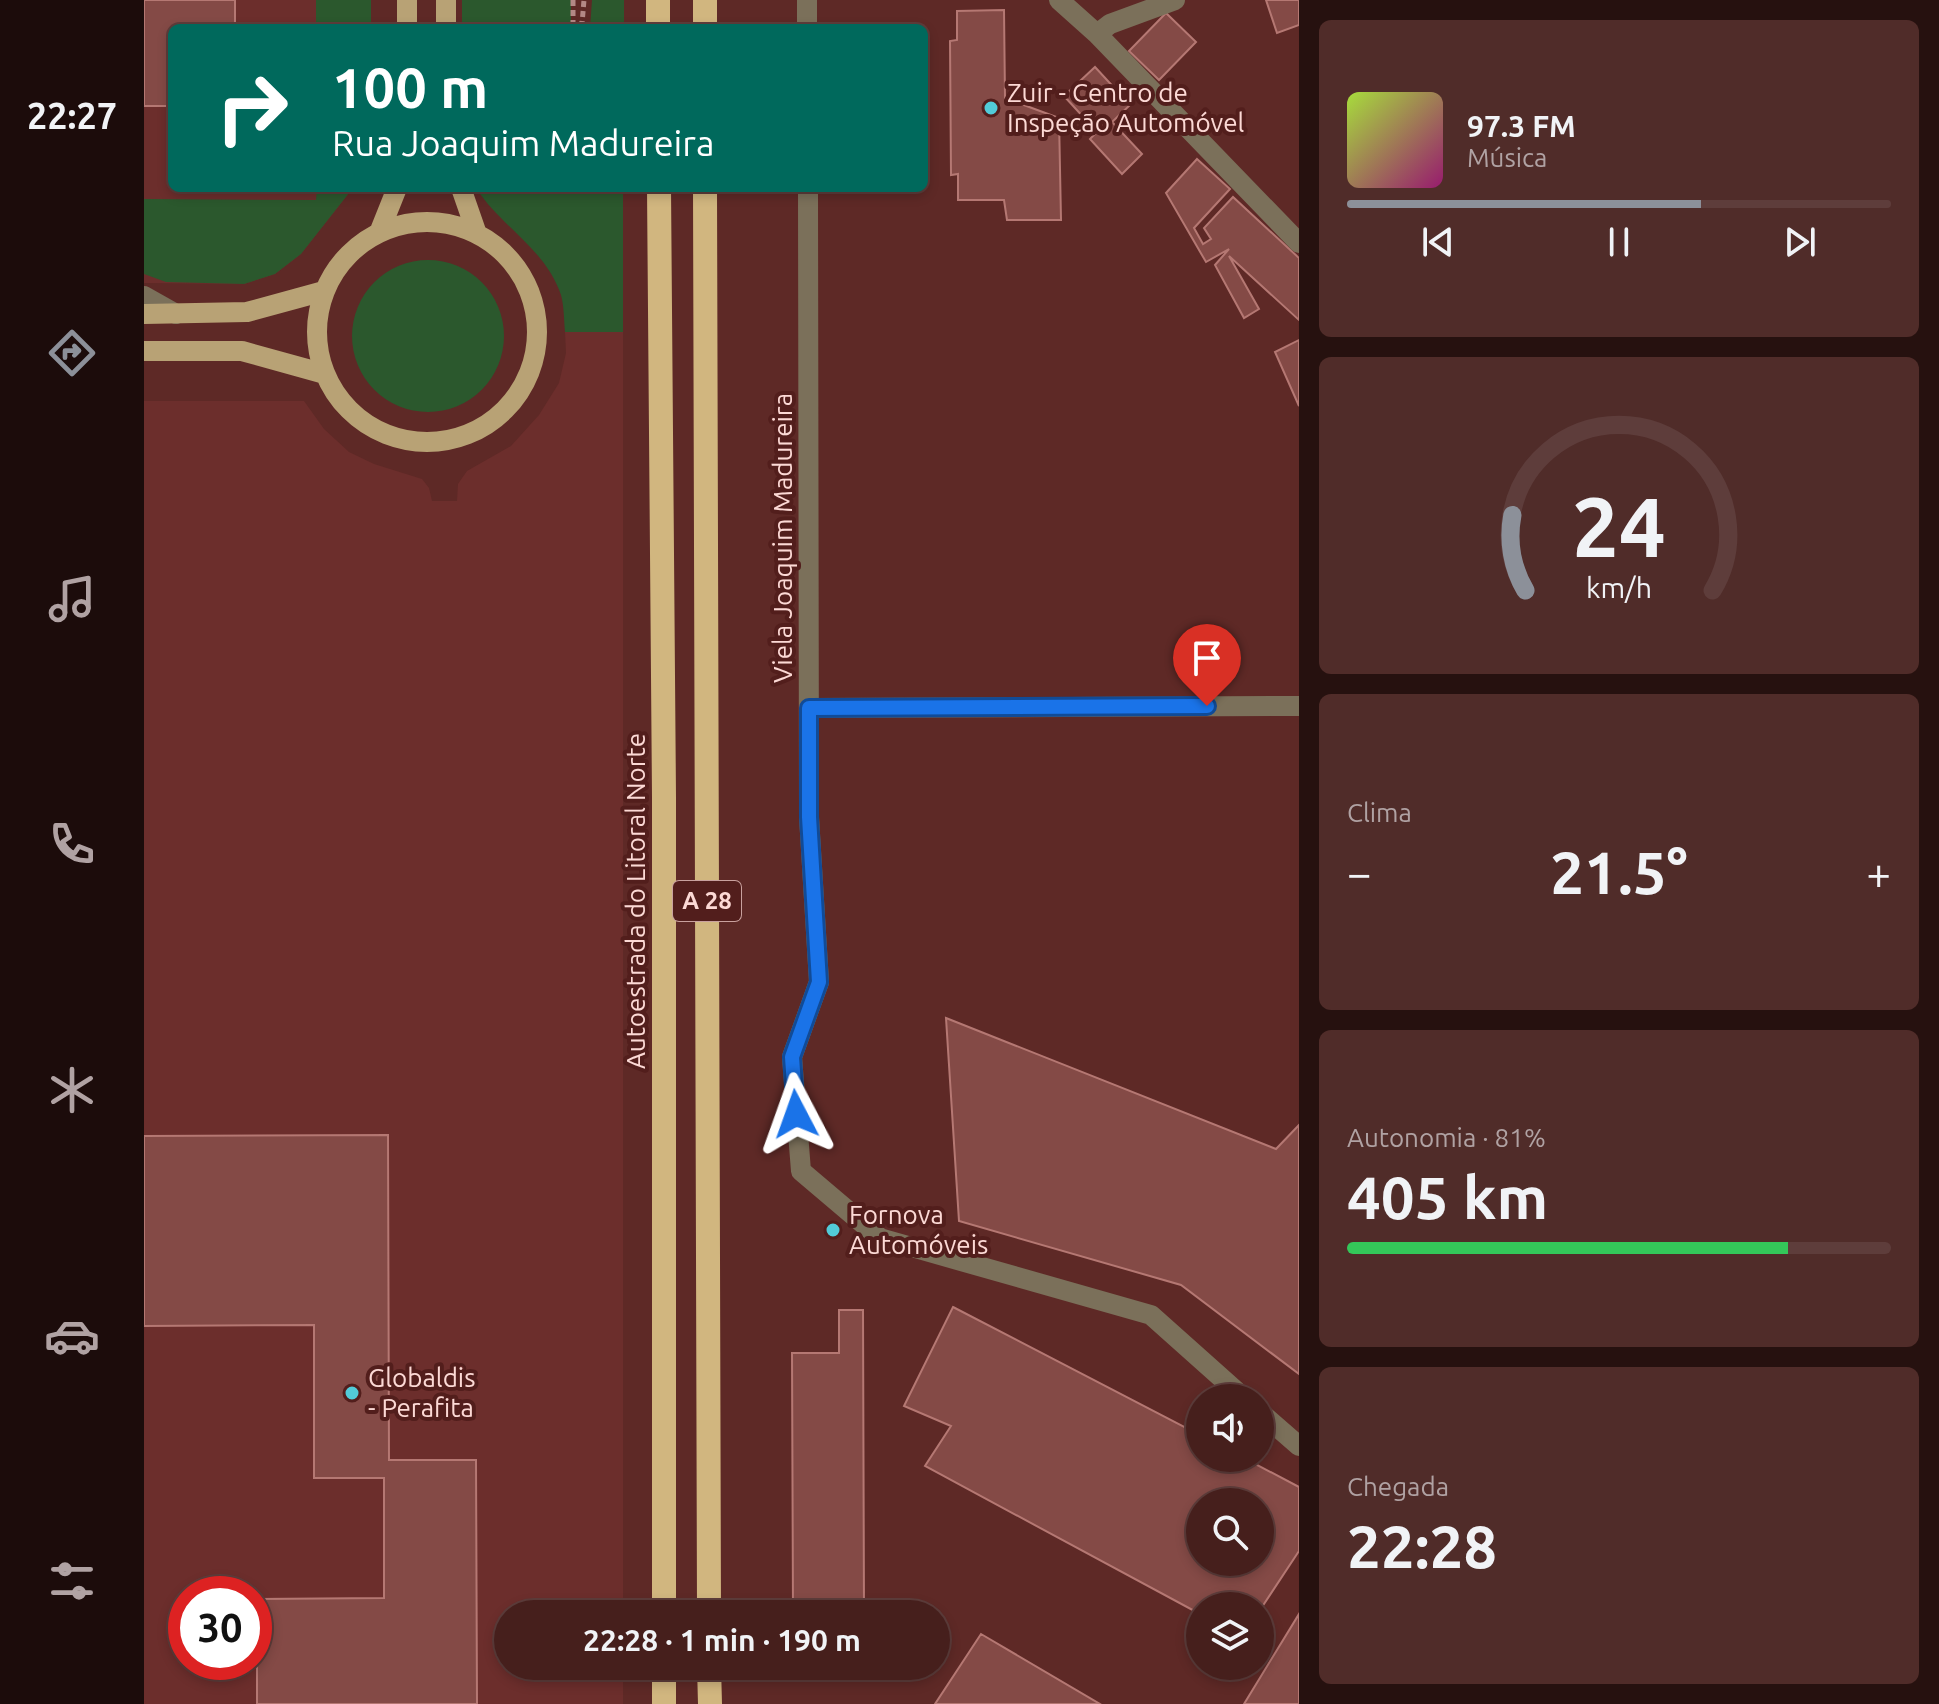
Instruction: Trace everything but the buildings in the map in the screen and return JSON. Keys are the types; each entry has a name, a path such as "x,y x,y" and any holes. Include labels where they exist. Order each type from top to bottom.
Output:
{"highway":[{"path":"658,0 658,24"},
{"path":"705,0 705,24"},
{"name":"Autoestrada do Litoral Norte","path":"659,192 664,782 664,1600"},
{"name":"A 28","path":"705,192 709,1600"},
{"path":"664,1680 664,1704"},
{"path":"709,1680 710,1704"}],"main road":[{"path":"407,0 407,24"},
{"path":"446,0 446,24"},
{"path":"379,233 395,192"},
{"path":"462,192 477,234"},
{"path":"411,223 445,223 477,234 504,253 523,279 535,309 537,342 529,373 513,401 489,423 459,437 427,442 395,438 366,424 341,402 325,374 317,347 317,319 324,291 346,257 379,233 411,223"},
{"path":"144,314 247,312 324,291"},
{"path":"144,351 242,351 325,374"}],"street":[{"path":"807,0 807,24"},
{"path":"1059,0 1097,34 1299,243"},
{"path":"1097,34 1110,24 1175,0"},
{"name":"Viela Joaquim Madureira","path":"808,192 809,817 819,982 792,1057 801,1171 880,1238 1151,1315 1228,1384"},
{"path":"144,296 176,314"},
{"path":"809,708 1299,706"},
{"path":"1274,1424 1299,1446"}],"path":[{"path":"573,0 573,24 582,24 584,0"}],"shaded area":[{"path":"144,0 371,0 371,24 168,24 168,192 350,192 301,254 275,274 244,284 144,283"},
{"path":"565,332 623,332 623,1600 494,1600 494,1680 623,1680 623,1704 144,1704 144,401 304,401 324,429 349,452 374,464 422,479 429,488 432,501 457,501 458,484 467,471 511,446 539,415 559,383 566,353"}],"green space":[{"path":"316,0 371,0 371,24 316,24"},
{"path":"462,0 571,0 571,24 462,24"},
{"path":"592,0 624,0 624,24 590,24"},
{"path":"317,192 350,192 301,254 275,274 244,284 166,282 144,274 144,199 316,200"},
{"path":"479,192 623,192 623,332 565,332 562,299 554,279 534,251"},
{"path":"428,260 457,265 482,282 499,307 504,336 499,365 482,390 457,407 428,412 399,407 374,390 357,365 352,336 357,307 374,282 399,265"}],"place":[{"name":"Zuir - Centro de Inspeção Automóvel","path":"991,108"},
{"name":"Fornova Automóveis","path":"833,1230"},
{"name":"Globaldis - Perafita","path":"352,1393"}],"route":[{"path":"796,1114 792,1057 819,982 809,817 809,708 1207,706"}]}
